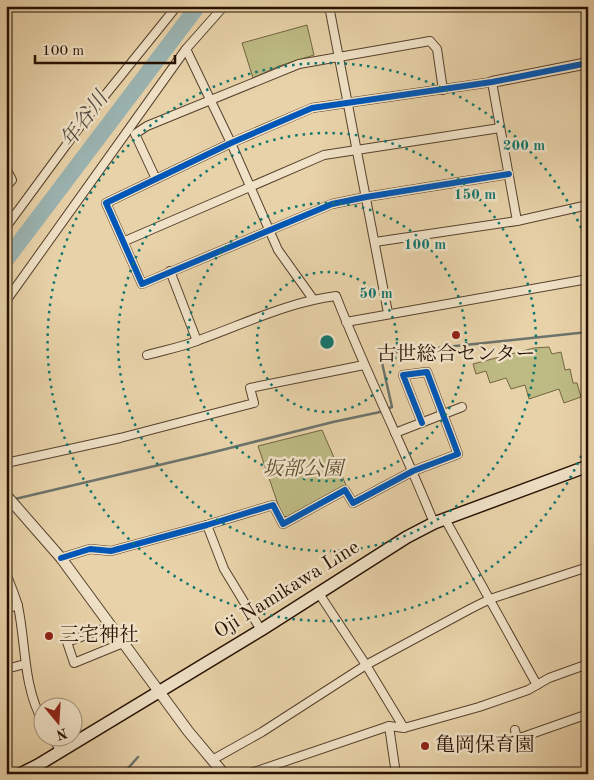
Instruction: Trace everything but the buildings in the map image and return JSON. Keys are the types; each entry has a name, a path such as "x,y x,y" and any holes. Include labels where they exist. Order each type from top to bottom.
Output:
{"main road":[{"name":"Oji Namikawa Line","path":"20,774 61,752 261,630 407,537 434,523 588,466"}],"street":[{"path":"6,227 81,126 177,6"},
{"path":"6,301 186,49 224,6"},
{"path":"329,6 388,313"},
{"path":"156,179 135,134 147,126 299,64 430,41 437,49 443,90"},
{"path":"186,49 231,143 278,250 313,299"},
{"path":"508,174 332,204 142,284 125,242 106,203 231,143 312,108 443,90 588,63"},
{"path":"492,82 517,221"},
{"path":"125,242 324,155 500,128"},
{"path":"6,168 12,180 6,188"},
{"path":"375,242 517,221 588,205"},
{"path":"170,271 197,341"},
{"path":"346,322 388,313 588,279"},
{"path":"147,355 197,341 242,323 313,299 336,296 364,365 413,471 434,523"},
{"path":"6,463 120,438 254,403 250,388 364,365"},
{"path":"61,558 90,549 111,551 207,526 274,505 283,524 345,490 354,503 413,471 458,454 427,372 403,375 422,422"},
{"path":"395,433 462,407"},
{"path":"6,495 61,558 159,692 224,774"},
{"path":"445,519 537,685"},
{"path":"207,526 224,569 261,630"},
{"path":"212,760 262,732 366,665 490,599 588,567"},
{"path":"6,573 18,606 25,664 34,698"},
{"path":"318,592 366,665 404,728"},
{"path":"6,610 18,606"},
{"path":"111,626 67,642 74,663 123,643"},
{"path":"6,670 25,664"},
{"path":"248,774 389,726 404,728 479,707 528,690 549,678 588,664"},
{"path":"515,730 517,739 588,714"},
{"path":"389,726 396,774"},
{"path":"59,748 61,752"}],"green space":[{"path":"307,25 314,55 279,66 253,78 242,43"},
{"path":"549,347 552,354 561,352 565,370 570,369 573,383 577,383 581,397 564,403 559,389 529,399 525,385 511,389 506,378 490,383 486,371 476,374 473,364 534,348"},
{"name":"坂部公園","path":"322,430 346,485 288,517 282,516 258,446"}],"waterway":[{"name":"年谷川","path":"6,260 198,6"},
{"path":"15,499 380,412 392,407 380,354 588,332"},
{"path":"123,774 138,757"}],"cycle path":[{"path":"509,174 332,204 142,284 106,203 231,143 312,108 492,82 588,63"},
{"path":"61,558 90,549 111,551 273,505 283,524 345,490 353,503 413,471 458,454 427,372 403,375 422,423"}],"place":[{"name":"古世総合センター","path":"456,335"},
{"name":"三宅神社","path":"49,636"},
{"name":"亀岡保育園","path":"425,746"}]}
